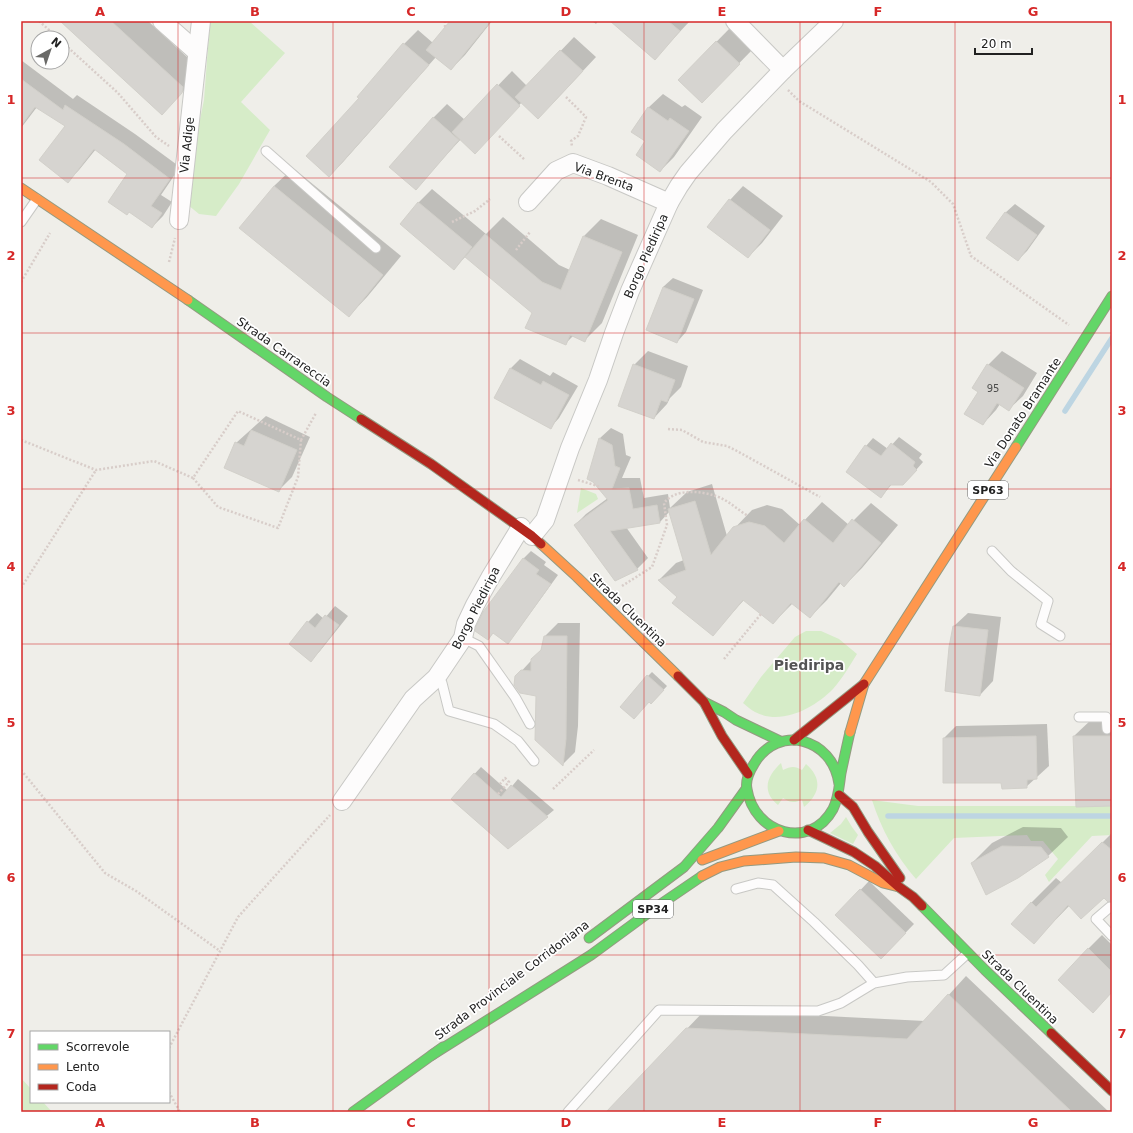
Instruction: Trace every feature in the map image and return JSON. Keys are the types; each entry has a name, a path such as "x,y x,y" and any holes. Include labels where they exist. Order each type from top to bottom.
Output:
{"main road":[{"name":"Strada Carrareccia","path":"21,188 163,283 327,397 431,464 527,532"},
{"name":"Via Donato Bramante","path":"839,784 851,727 864,684 1112,296"},
{"name":"Strada Cluentina","path":"527,532 577,577 704,702 722,736 748,774"},
{"name":"Via Donato Bramante","path":"794,740 864,684"},
{"name":"Strada Cluentina","path":"704,702 736,720 780,741"},
{"path":"794,740 808,742 820,749 830,758 837,771 839,794 835,807 828,817 819,825 808,830 793,833 779,831 766,824 756,815 749,802 746,789 748,774 754,760 765,748 780,741 794,740"},
{"name":"Strada Provinciale Corridoniana","path":"583,942 684,867 718,828 746,789"},
{"name":"Strada Cluentina","path":"839,794 853,807 868,832 913,897 968,953 1112,1091"},
{"name":"Strada Cluentina","path":"808,830 854,852 875,866 913,897"},
{"name":"Strada Provinciale Corridoniana","path":"684,867 779,831"},
{"name":"SP34","path":"432,1055 591,955 698,878 720,868 744,861 796,857 824,858 849,865 883,883 899,887"},
{"name":"Strada Provinciale Corridoniana","path":"353,1112 526,985"}],"street":[{"path":"162,21 197,52"},
{"name":"Via Adige","path":"179,220 201,21"},
{"path":"735,21 779,74"},
{"name":"Borgo Piediripa","path":"342,801 413,699 436,678 463,638 466,624 475,605 527,532 545,520 570,448 598,380 630,291 669,203 688,173 724,130 834,21"},
{"name":"Via Brenta","path":"528,202 556,171 573,163 608,176 669,203"}],"lane":[{"path":"266,151 376,248"},
{"path":"21,222 37,199"},
{"path":"992,551 1012,571 1048,601 1041,624 1060,636"},
{"path":"463,638 479,646 515,697 530,724"},
{"path":"436,678 442,683 449,711 494,724 518,741 534,761"},
{"path":"1079,717 1106,717 1107,729"},
{"path":"736,889 758,883 773,885 858,964 874,983"},
{"path":"1110,907 1096,920 1112,936"},
{"path":"568,1112 658,1010 818,1010 841,1003 874,983 906,977 944,975 968,953"}],"path":[{"path":"39,21 49,30"},
{"path":"445,21 445,27"},
{"path":"70,49 118,93 156,137 174,151 186,156"},
{"path":"779,74 799,101 931,182 953,204 971,256 1086,337"},
{"path":"566,98 586,117 578,136 571,141 573,163"},
{"path":"499,136 525,160"},
{"path":"452,222 476,211 490,199"},
{"path":"21,282 61,215"},
{"path":"168,269 179,220"},
{"path":"516,250 530,232"},
{"path":"21,440 96,470 154,461 193,478 218,507 278,528 298,477 301,440 327,397"},
{"path":"193,478 238,411 301,440"},
{"path":"668,429 682,430 703,442 727,446 820,497"},
{"path":"21,588 96,470"},
{"path":"585,482 601,487"},
{"path":"622,586 652,567 667,525 664,502 677,492 691,492 717,496 748,516"},
{"path":"724,659 761,614"},
{"path":"553,789 594,750"},
{"path":"21,770 105,872 136,891 220,951"},
{"path":"498,794 509,782 505,778 500,784"},
{"path":"170,1046 238,917 342,801"},
{"path":"170,1094 180,1112"}],"green space":[{"path":"210,21 249,21 285,53 241,102 270,130 239,184 216,216 199,214 188,205 192,158 204,100"},
{"path":"581,488 596,494 598,499 577,513"},
{"path":"806,631 821,631 839,639 857,654 833,689 817,703 797,713 787,716 765,716 755,712 743,703 761,677 795,637"},
{"path":"781,763 783,770 793,767 802,770 806,764 815,775 817,780 816,791 810,802 804,807 802,800 792,802 783,798 778,805 769,794 769,778"},
{"path":"872,800 918,806 1112,806 1112,835 1092,836 1049,882 1045,875 1058,859 1043,841 1031,841 1027,835 954,838 916,879 890,842"},
{"path":"846,817 858,835 853,844 830,833 841,824"},
{"path":"21,1078 30,1088 30,1103 44,1103 52,1112 21,1112"}],"building":[{"path":"60,21 111,21 183,87 182,93 162,115"},
{"path":"450,21 491,21 451,70 426,50"},
{"path":"610,21 668,21 680,31 655,60"},
{"path":"716,41 740,64 702,103 678,80"},
{"path":"403,43 429,65 329,177 306,156 359,98 357,97"},
{"path":"560,50 583,71 538,119 515,97"},
{"path":"21,79 63,110 65,105 124,144 170,179 151,206 162,213 152,228 129,212 127,215 108,202 127,174 94,149 68,183 39,160 65,126 35,107 21,126"},
{"path":"497,84 520,106 475,154 452,132"},
{"path":"648,107 668,121 670,118 689,131 660,172 636,155 645,141 631,132"},
{"path":"433,117 459,140 416,190 389,167"},
{"path":"274,186 383,275 349,317 239,228"},
{"path":"729,199 770,230 748,258 707,227"},
{"path":"418,202 472,247 454,270 400,224"},
{"path":"1005,212 1037,235 1018,261 986,238"},
{"path":"485,234 542,282 561,290 583,236 622,252 585,342 570,335 566,345 525,328 532,313 465,257"},
{"path":"663,287 694,299 677,343 646,330"},
{"path":"633,364 675,380 667,402 661,400 654,419 618,406"},
{"path":"987,364 1024,388 1009,411 997,403 983,425 964,414 978,392 972,388"},
{"path":"510,368 541,385 543,381 569,395 551,429 494,398"},
{"path":"251,430 297,450 279,492 224,468 235,442 244,446"},
{"path":"599,438 612,445 615,466 620,468 612,489 629,488 633,509 657,505 660,523 610,531 638,570 615,581 574,525 608,500 593,482 587,479"},
{"path":"891,443 915,462 913,466 917,470 903,485 890,485 881,498 846,472 865,445 881,456"},
{"path":"695,501 711,555 733,527 749,522 765,526 784,543 804,519 833,543 852,519 881,543 844,587 839,582 810,618 791,603 773,624 743,600 713,636 672,603 677,597 658,580 686,570 668,509"},
{"path":"523,558 539,570 536,574 551,584 508,644 493,633 488,640 475,631 476,627 483,612"},
{"path":"325,615 339,625 311,662 289,644 307,621 315,628"},
{"path":"953,626 988,630 980,696 945,691 949,647"},
{"path":"544,636 567,636 566,739 563,766 535,740 536,696 520,693 514,685 515,676 521,670 531,671 531,659 541,650"},
{"path":"647,675 664,690 651,704 649,702 634,719 620,707"},
{"path":"1036,736 1037,779 1027,780 1027,788 1002,789 1001,783 943,783 943,738"},
{"path":"1073,736 1112,736 1112,806 1076,807"},
{"path":"474,773 501,797 511,785 548,817 508,849 451,799"},
{"path":"1102,842 1112,850 1112,901 1108,902 1104,898 1081,919 1068,905 1034,944 1011,924 1031,902 1036,907"},
{"path":"1002,846 1041,847 1049,857 1018,878 986,895 971,863"},
{"path":"860,889 906,933 881,959 835,915"},
{"path":"1088,948 1112,972 1112,992 1093,1013 1058,980"},
{"path":"948,994 1072,1112 606,1112 686,1028 907,1039"}],"waterway":[{"path":"1065,411 1112,338"},
{"path":"888,816 1112,816"}],"traffic: fast":[{"path":"1016,447 1112,296"},
{"path":"188,300 361,419"},
{"path":"704,702 736,720 780,741"},
{"path":"839,784 835,768 827,756 816,747 803,741 790,740 777,743 764,751 754,764 747,779 747,789 752,805 760,817 771,826 784,832 798,833 811,830 823,822 835,805 850,732"},
{"path":"589,938 684,867 718,828 746,789"},
{"path":"432,1055 591,955 702,876"},
{"path":"922,906 985,970 1051,1033"},
{"path":"353,1112 443,1047"}],"traffic: slow":[{"path":"21,188 188,300"},
{"path":"850,732 864,684 1016,447"},
{"path":"541,544 577,577 678,676"},
{"path":"702,860 779,831"},
{"path":"702,876 720,867 744,861 796,857 824,858 849,865 883,883 899,887"}],"traffic: jam":[{"path":"361,419 431,464 541,544"},
{"path":"678,676 704,702 722,736 748,774"},
{"path":"794,740 864,684"},
{"path":"839,795 853,807 868,832 900,878"},
{"path":"808,830 854,852 875,866 922,906"},
{"path":"1051,1033 1112,1091"}],"district":[{"name":"Piediripa","path":"809,665"}]}
